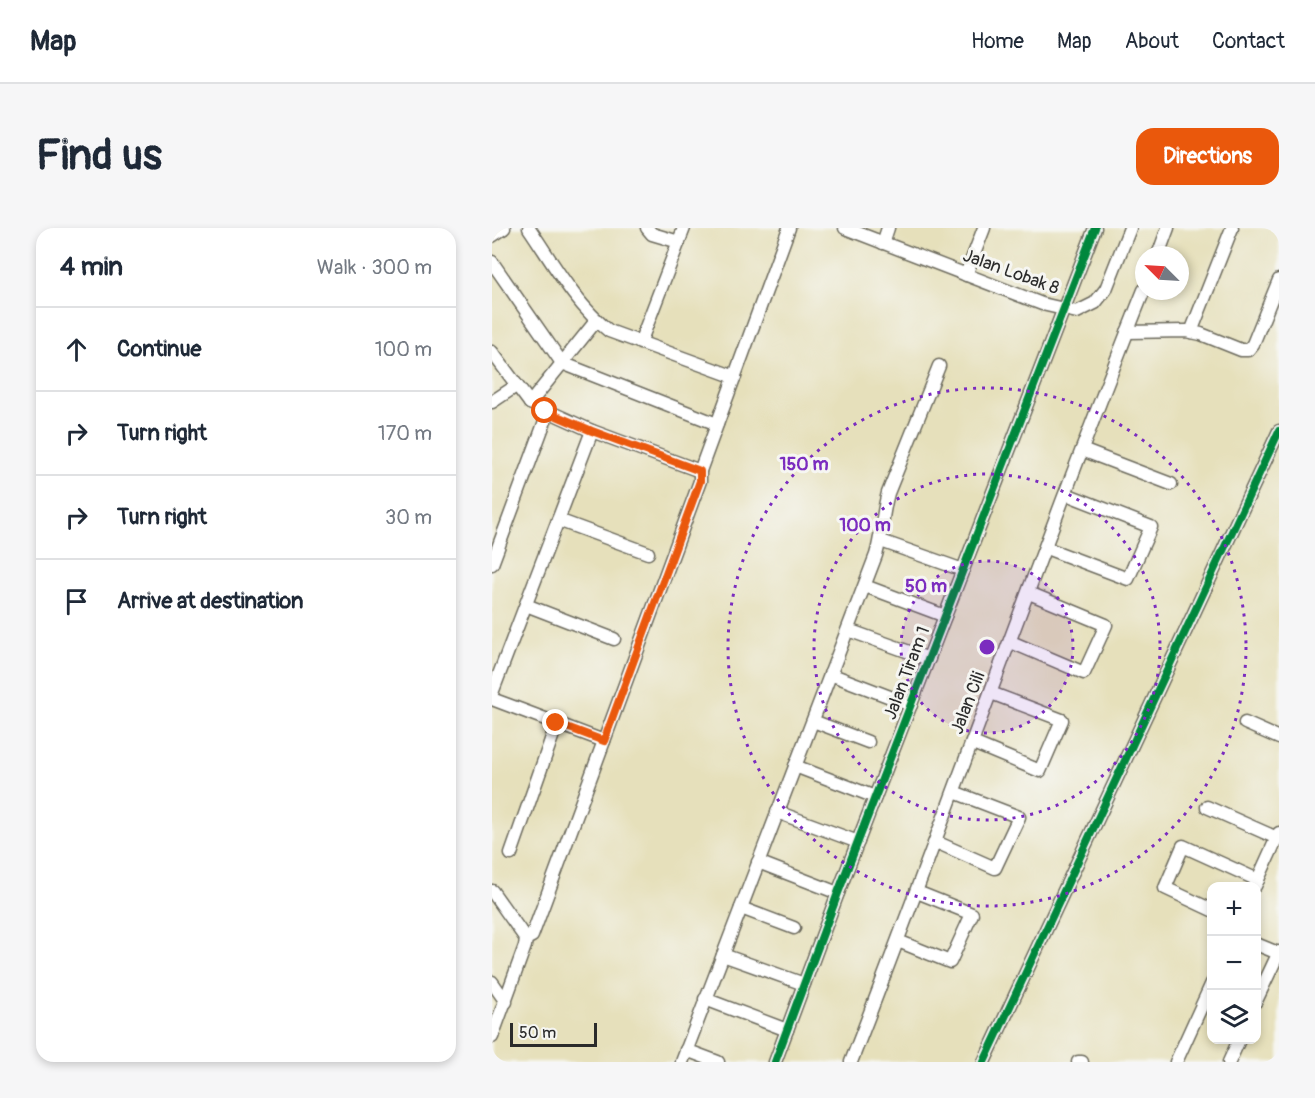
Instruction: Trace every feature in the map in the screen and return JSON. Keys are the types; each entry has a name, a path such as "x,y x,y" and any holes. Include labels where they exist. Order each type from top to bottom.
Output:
{"street":[{"path":"492,236 504,228"},
{"path":"529,228 579,302 596,321 609,331 735,377"},
{"path":"647,228 652,234 679,242"},
{"path":"640,343 684,228"},
{"path":"526,939 532,936 700,481 700,471 789,228"},
{"name":"Jalan Lobak 8","path":"844,228 1042,304 1064,310"},
{"path":"883,243 888,228"},
{"path":"966,275 984,228"},
{"name":"Jalan Tiram 1","path":"776,1062 838,893 1095,228"},
{"path":"1064,310 1077,312 1095,303 1106,289 1130,228"},
{"path":"1161,246 1168,228"},
{"path":"1191,332 1232,228"},
{"path":"492,262 562,363 717,424"},
{"path":"1127,332 1191,332 1202,334 1241,350 1248,350 1253,344 1279,280"},
{"name":"Jalan Cili","path":"851,1062 1140,300"},
{"path":"530,404 596,321"},
{"path":"492,352 530,404 592,431 700,471"},
{"path":"718,1062 684,1056 881,541 888,493 939,366"},
{"path":"492,402 516,386"},
{"path":"492,564 548,412"},
{"path":"492,693 592,431"},
{"path":"984,1062 1279,431"},
{"path":"1082,450 1172,484"},
{"path":"1046,548 1128,579 1151,527 1066,494"},
{"path":"558,520 648,553"},
{"path":"881,541 963,570"},
{"path":"864,586 945,616"},
{"path":"1011,642 1084,673 1106,625 1029,592"},
{"path":"525,605 614,639"},
{"path":"848,630 928,659"},
{"path":"830,674 911,705"},
{"path":"973,743 1040,771 1062,720 991,693"},
{"path":"492,699 604,741"},
{"path":"813,721 868,741"},
{"path":"511,854 556,723"},
{"path":"1245,723 1279,738"},
{"path":"795,766 875,797"},
{"path":"936,842 996,868 1019,817 954,792"},
{"path":"1207,807 1278,836 1257,882"},
{"path":"777,812 858,842"},
{"path":"1207,908 1165,888 1183,846 1255,882"},
{"path":"758,862 838,893"},
{"path":"492,891 526,939 492,1037"},
{"path":"898,941 950,962 972,914 917,892"},
{"path":"741,908 794,928"},
{"path":"1261,946 1279,953 1261,992"},
{"path":"723,954 804,984"},
{"path":"492,982 506,1002"},
{"path":"1176,1062 1209,990"},
{"path":"705,999 788,1030"},
{"path":"1229,1062 1237,1044"}],"cycle path":[{"path":"775,1062 1095,228"},
{"path":"984,1062 1279,431"}],"route":[{"path":"545,411 700,471 700,481 604,741 556,723"}]}
